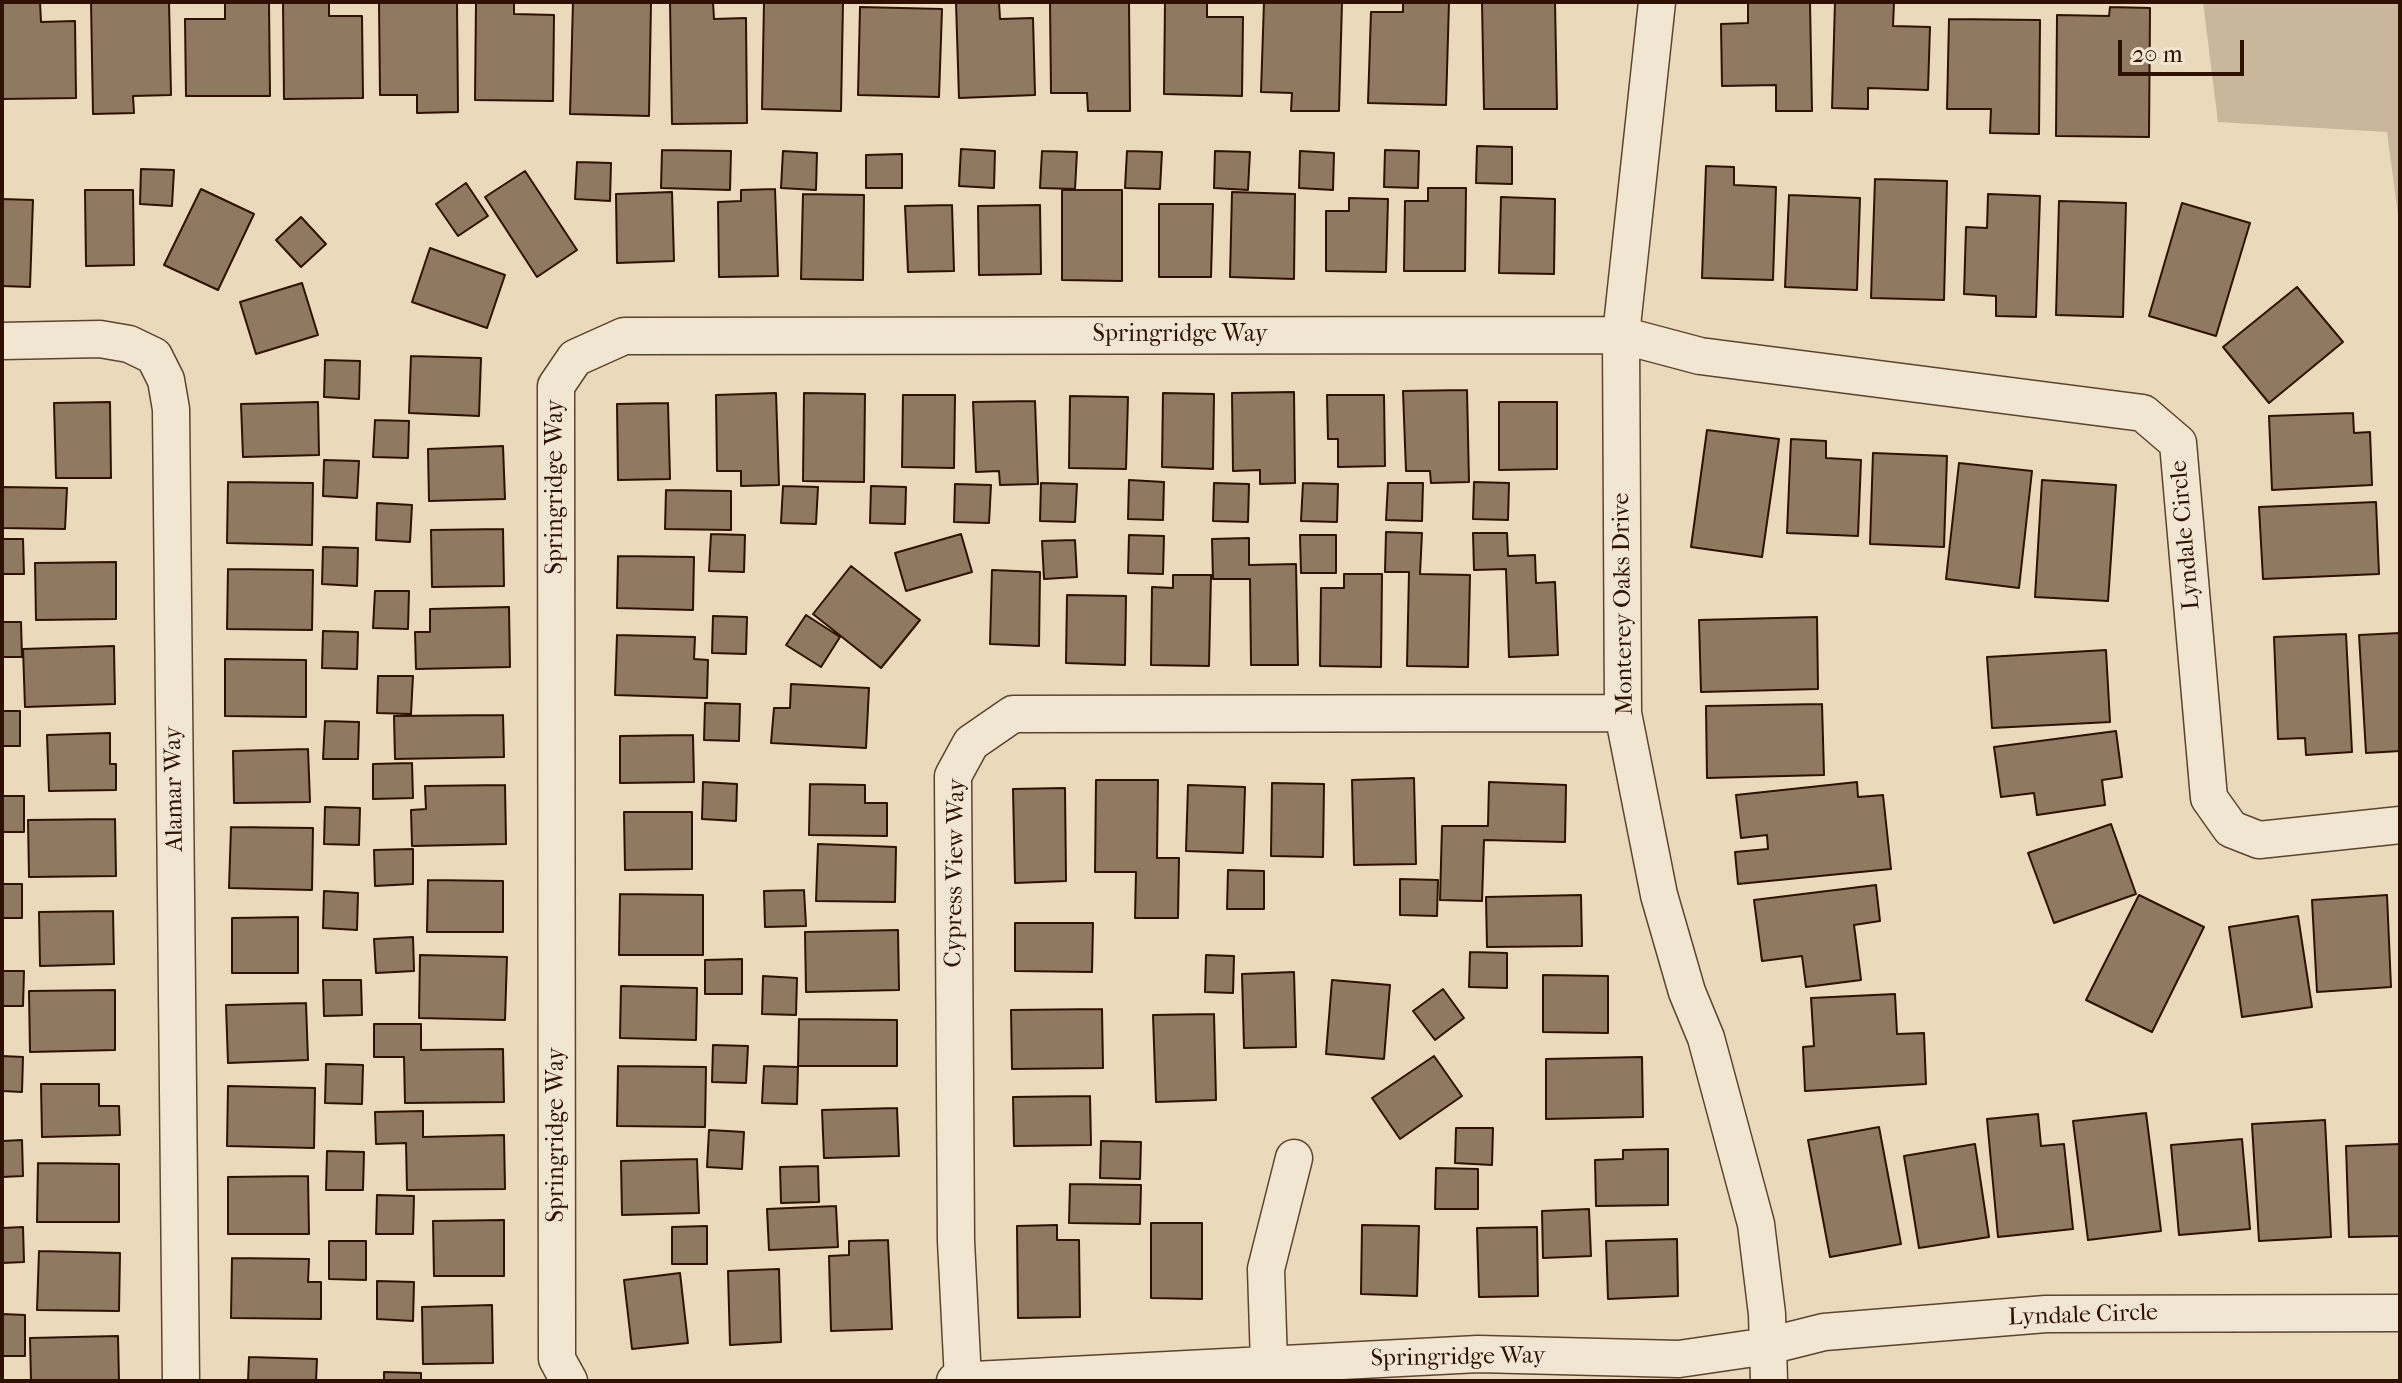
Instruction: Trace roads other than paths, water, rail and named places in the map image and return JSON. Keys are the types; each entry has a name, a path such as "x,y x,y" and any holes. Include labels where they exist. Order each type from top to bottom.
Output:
{"street":[{"name":"Monterey Oaks Drive","path":"1657,2 1621,335 1623,713 1659,895 1687,992 1706,1038 1756,1224 1768,1364"},
{"name":"Lyndale Circle","path":"1621,335 1700,356 2122,407 2143,413 2178,443 2209,798 2231,829 2259,840 2400,825"},
{"name":"Springridge Way","path":"569,1381 557,1359 556,386 575,358 624,336 1621,335"},
{"name":"Alamar Way","path":"2,341 100,339 129,344 154,356 166,380 171,409 181,1381"},
{"name":"Cypress View Way","path":"963,1380 956,1241 953,776 971,743 1013,714 1623,713"},
{"path":"1269,1364 1266,1269 1294,1158"},
{"name":"Lyndale Circle","path":"1768,1364 1824,1332 2046,1314 2400,1313"},
{"name":"Springridge Way","path":"955,1381 1478,1354 1768,1364"}]}
